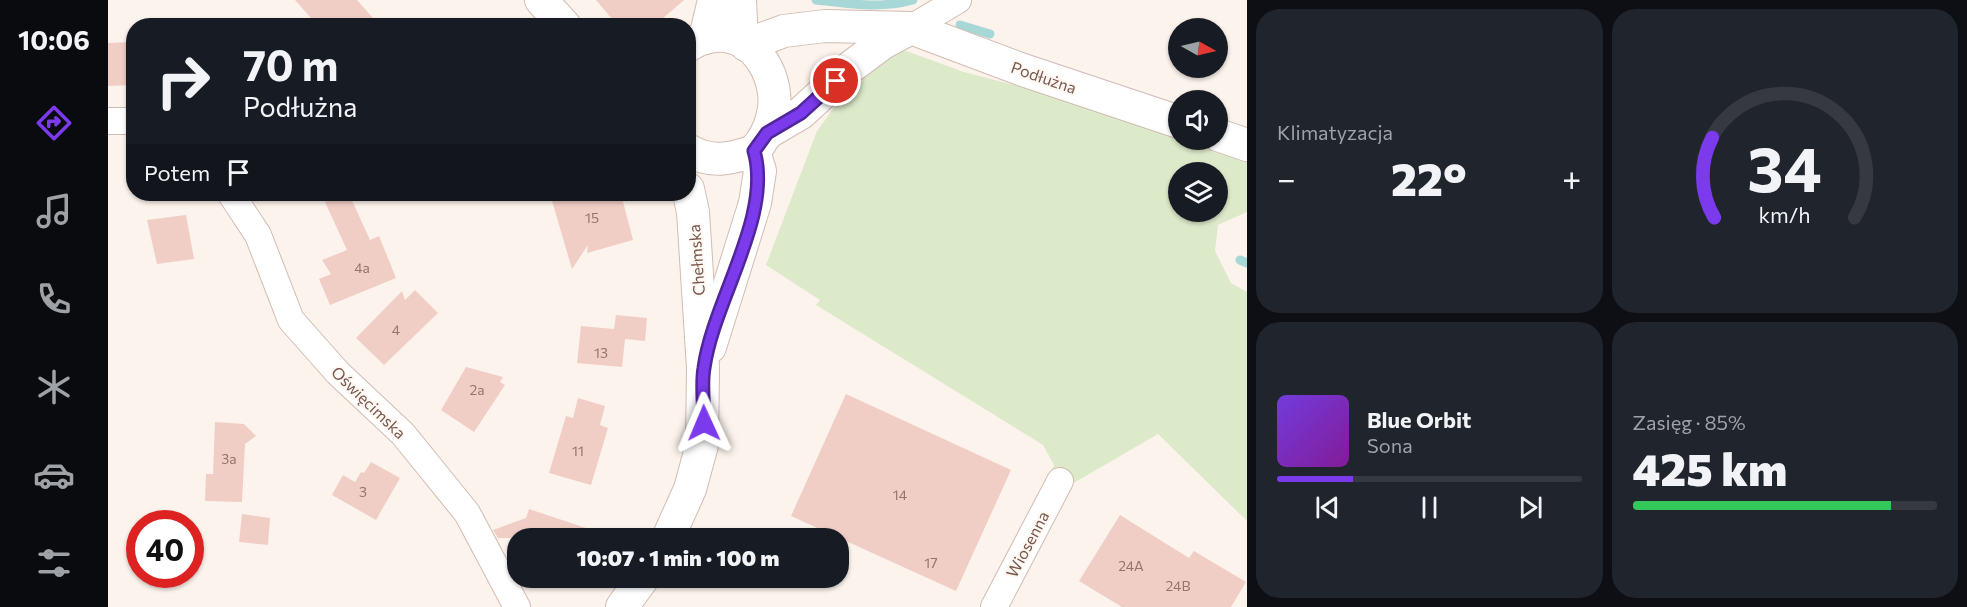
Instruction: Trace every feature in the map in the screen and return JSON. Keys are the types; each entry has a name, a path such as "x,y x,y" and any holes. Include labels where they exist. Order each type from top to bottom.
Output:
{"street":[{"path":"541,0 558,18"},
{"path":"697,42 714,0"},
{"path":"697,42 724,36 744,43 740,0"},
{"path":"696,154 719,160 761,142 801,113 852,66 883,43 958,0"},
{"name":"Podłużna","path":"744,43 784,31 825,26 911,28 1023,70 1168,118"},
{"name":"Chełmska","path":"704,368 755,203 760,171 761,142 773,116 772,84 767,66 757,52 744,43"},
{"path":"108,121 126,121"},
{"path":"1228,138 1247,145"},
{"name":"Oświęcimska","path":"236,201 258,235 291,320 338,374 404,434 467,513 517,607"},
{"name":"Chełmska","path":"672,528 699,462 704,423 704,368 691,201"},
{"name":"Wiosenna","path":"994,607 1060,480"},
{"path":"621,607 635,588"}],"green space":[{"path":"901,49 964,72 1087,104 1168,132 1168,150 1218,150 1247,160 1247,212 1228,221 1228,162 1168,162 1168,222 1225,222 1218,225 1215,251 1231,283 1247,292 1247,521 1158,434 1072,484 1050,473 1054,465 1043,445 816,305 820,300 766,265 817,131 844,94"}],"building":[{"path":"295,0 357,0 373,18 311,18"},
{"path":"596,0 684,0 663,18 611,18"},
{"path":"126,42 126,85 108,86 108,43"},
{"path":"352,201 370,240 379,236 396,278 330,305 319,279 331,274 322,260 347,250 325,202"},
{"path":"552,201 623,201 633,240 587,253 588,245 572,269"},
{"path":"186,215 194,259 157,264 147,220"},
{"path":"415,290 438,313 384,365 356,338 402,291 405,300"},
{"path":"616,315 647,318 645,341 625,339 622,367 577,363 581,326 614,329"},
{"path":"466,367 503,377 500,382 505,385 474,432 441,410"},
{"path":"846,394 1011,470 956,591 849,542 849,528 817,528 791,516"},
{"path":"578,398 605,406 600,425 608,428 591,485 549,473 566,416 573,418"},
{"path":"215,422 244,424 256,436 245,444 242,502 205,501 206,474 213,474"},
{"path":"371,462 400,478 376,520 332,495 343,475 355,482"},
{"path":"529,509 586,528 507,528 507,538 498,538 493,530 526,518"},
{"path":"242,514 270,518 268,545 239,542"},
{"path":"1120,515 1189,558 1194,551 1246,582 1231,607 1122,607 1079,581"}],"waterway":[{"path":"816,0 877,5 913,0"},
{"path":"960,25 990,34"},
{"path":"1240,260 1247,263"}],"route":[{"path":"704,423 704,368 719,313 755,203 760,171 754,151 767,133 801,113 836,81"}]}
